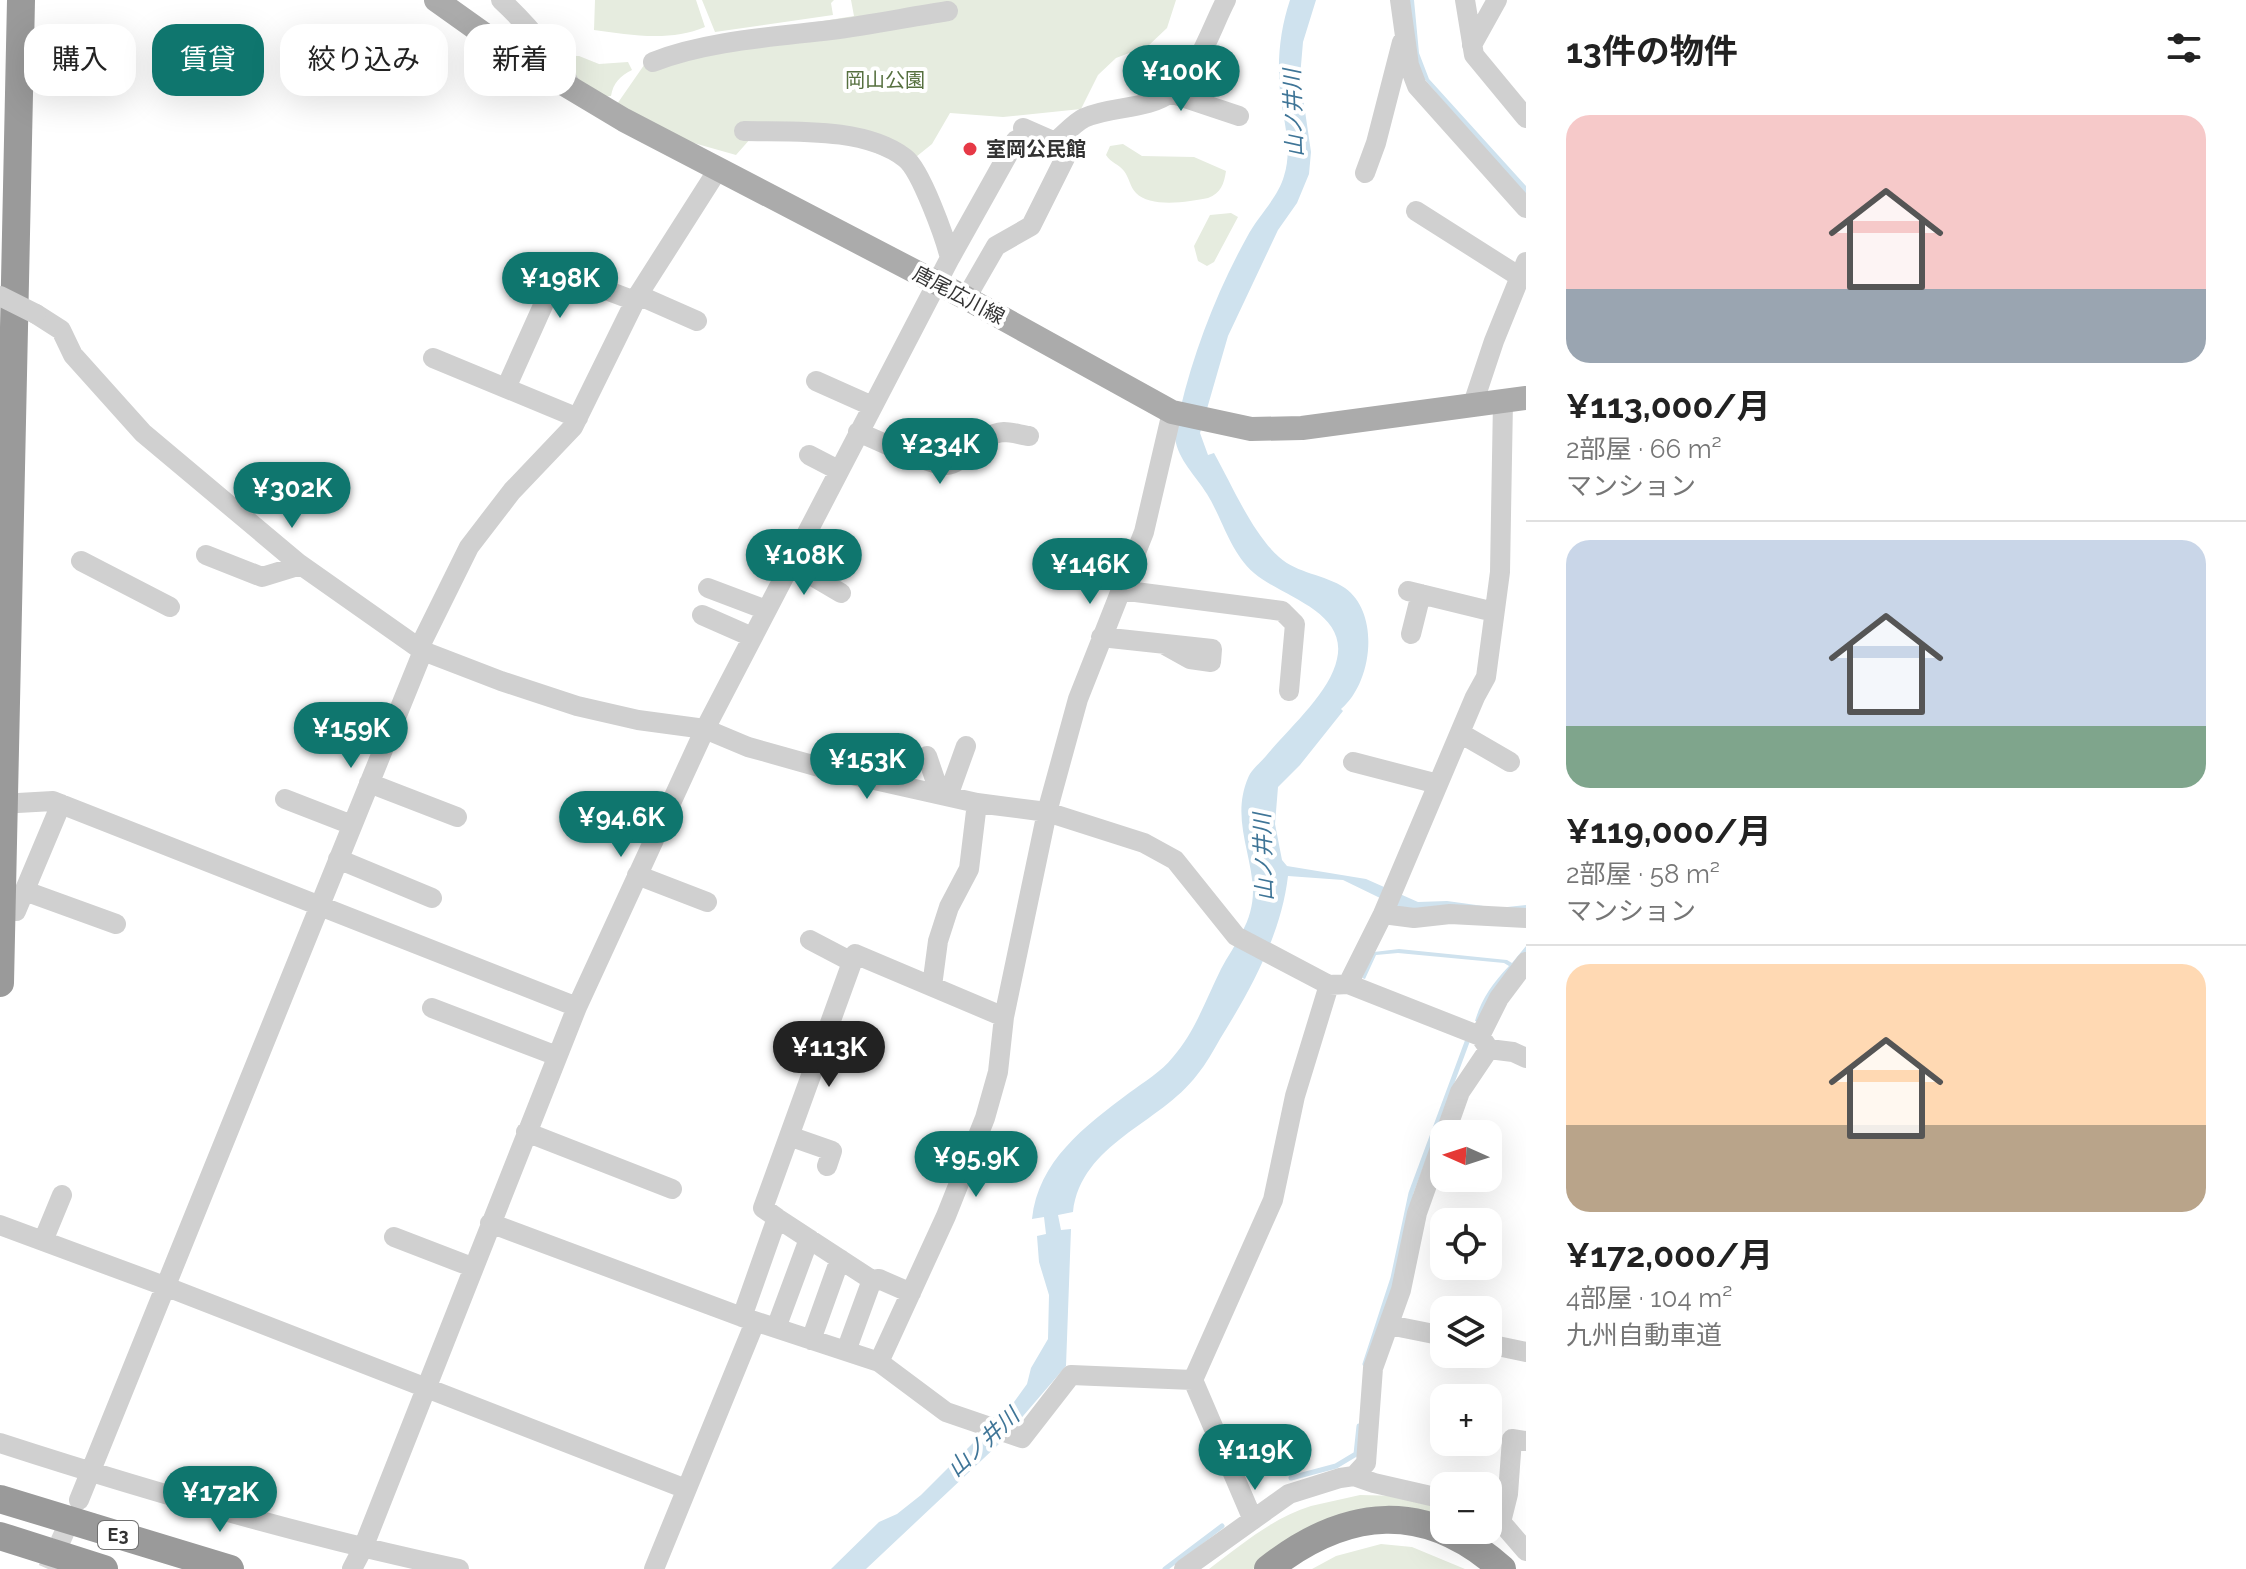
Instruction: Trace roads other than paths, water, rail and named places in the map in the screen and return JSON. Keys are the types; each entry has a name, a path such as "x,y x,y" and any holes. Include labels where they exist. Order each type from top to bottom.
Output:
{"highway":[{"path":"0,983 21,0"},
{"name":"E3","path":"3,1500 230,1569"},
{"path":"1268,1569 1295,1548 1325,1533 1351,1523 1380,1519 1406,1520 1453,1534 1480,1549 1502,1569"},
{"name":"E3","path":"2,1536 104,1569"},
{"path":"1300,1569 1342,1545 1378,1537 1410,1538 1444,1547 1478,1569"}],"main road":[{"name":"唐尾広川線","path":"436,0 470,24"},
{"name":"唐尾広川線","path":"576,94 717,171 938,283 1174,412 1251,429 1302,428 1514,399"}],"street":[{"path":"501,0 528,24"},
{"path":"1055,142 1084,118 1153,102 1181,84 1198,58 1226,0"},
{"path":"1400,0 1409,65 1417,86 1526,208"},
{"path":"1465,0 1474,55 1526,118"},
{"path":"1472,45 1497,0"},
{"path":"653,62 672,54 948,11"},
{"path":"1365,173 1405,32"},
{"path":"1170,93 1239,116"},
{"path":"744,131 862,137 906,159 945,236 950,258"},
{"path":"352,1569 363,1548 577,1007 705,729 858,432 1019,134 1064,146 1067,154 1031,226 996,246 966,298"},
{"path":"79,1500 421,649 469,547 512,491 573,427 636,298 717,171"},
{"path":"1416,211 1523,270 1473,404"},
{"path":"506,388 558,272 697,321"},
{"path":"0,296 61,330 73,355 143,433 301,565 421,649 501,681 577,706 638,720 705,729 748,747 830,770 977,803 1047,812 1144,843 1175,860 1236,936 1272,956 1339,985 1526,1058"},
{"path":"433,358 578,418"},
{"path":"816,381 872,406"},
{"path":"1253,1520 1193,1380 1273,1200 1295,1096 1339,985 1388,904 1486,677 1500,572 1514,399"},
{"path":"879,1362 946,1216 985,1118 998,1072 1004,1017 1047,812 1078,699 1144,532 1174,412"},
{"path":"858,432 940,473 987,436 1005,432 1029,436"},
{"path":"809,455 838,470"},
{"path":"206,555 262,577 301,565"},
{"path":"81,561 170,607"},
{"path":"790,563 841,593"},
{"path":"708,588 766,610"},
{"path":"1120,590 1282,611 1295,624 1289,691"},
{"path":"1411,634 1415,593 1494,612"},
{"path":"702,615 752,637"},
{"path":"1101,637 1163,644"},
{"path":"1460,733 1510,762"},
{"path":"944,795 966,746"},
{"path":"927,756 944,795"},
{"path":"1353,762 1438,784"},
{"path":"369,783 457,817"},
{"path":"285,799 352,825"},
{"path":"2,804 53,801 577,1007"},
{"path":"932,986 938,941 949,907 969,869 977,803"},
{"path":"12,911 16,911 61,804"},
{"path":"338,859 432,898"},
{"path":"637,875 707,902"},
{"path":"25,891 116,924"},
{"path":"1388,904 1414,918 1450,914 1526,918"},
{"path":"810,940 852,962"},
{"path":"911,1293 879,1279 872,1280 763,1208 855,954 1004,1017"},
{"path":"1184,1569 1289,1494 1354,1476 1366,1463 1373,1368 1401,1290 1417,1213 1434,1160 1460,1092 1484,1042 1499,998 1526,962"},
{"path":"432,1008 557,1056"},
{"path":"828,1030 869,1045"},
{"path":"526,1132 672,1189"},
{"path":"789,1136 832,1151 827,1166"},
{"path":"43,1241 62,1195"},
{"path":"654,1569 748,1319 777,1218"},
{"path":"490,1223 748,1319 879,1362 946,1412 1013,1436 1022,1438 1071,1375 1193,1380"},
{"path":"0,1225 686,1489"},
{"path":"394,1237 472,1267"},
{"path":"776,1328 809,1239"},
{"path":"811,1340 840,1259"},
{"path":"846,1351 872,1280"},
{"path":"1389,1325 1430,1333"},
{"path":"1502,1347 1526,1352"},
{"path":"1502,1505 1508,1494 1512,1439 1526,1441"},
{"path":"0,1443 217,1510 459,1569"},
{"path":"1354,1476 1430,1494"},
{"path":"1502,1527 1526,1551"}],"water":[{"name":"山ノ井川","path":"1290,0 1316,0 1303,42 1300,77 1311,152 1309,174 1297,203 1278,230 1228,336 1200,433 1208,455 1214,453 1251,522 1269,547 1286,563 1345,588 1364,614 1368,631 1365,666 1352,697 1300,765 1278,787 1275,824 1282,860 1287,866 1366,879 1418,902 1447,901 1498,908 1526,905 1526,915 1413,914 1343,880 1288,876 1279,919 1263,961 1243,1001 1197,1075 1181,1092 1106,1151 1079,1188 1073,1212 1058,1215 1061,1230 1071,1229 1066,1366 1000,1443 866,1569 831,1569 879,1522 897,1514 921,1495 1014,1402 1027,1384 1031,1368 1048,1339 1049,1295 1039,1262 1037,1236 1046,1234 1044,1217 1032,1219 1044,1179 1066,1147 1112,1106 1158,1072 1181,1047 1194,1026 1249,917 1252,877 1241,807 1248,778 1317,698 1337,659 1338,643 1333,629 1323,617 1266,582 1246,565 1207,494 1184,461 1175,438 1192,366 1216,300 1247,237 1277,192 1287,166 1279,57"},
{"path":"1406,0 1414,0 1419,53 1429,79 1526,186 1526,197 1420,74"},
{"path":"1526,946 1526,957 1482,1022 1475,1021 1488,992 1509,966 1504,963 1398,953 1376,955 1365,979 1362,978 1374,952 1399,949 1512,963"}],"waterway":[{"path":"1365,1364 1393,1278 1411,1193 1467,1042"},
{"path":"1291,1478 1336,1466 1356,1454 1359,1426"},
{"path":"1165,1569 1222,1526"}],"tunnel":[{"path":"48,1569 74,1511"}],"place":[{"name":"室岡公民館","path":"970,149"}],"park label":[{"name":"岡山公園","path":"885,80"}]}
